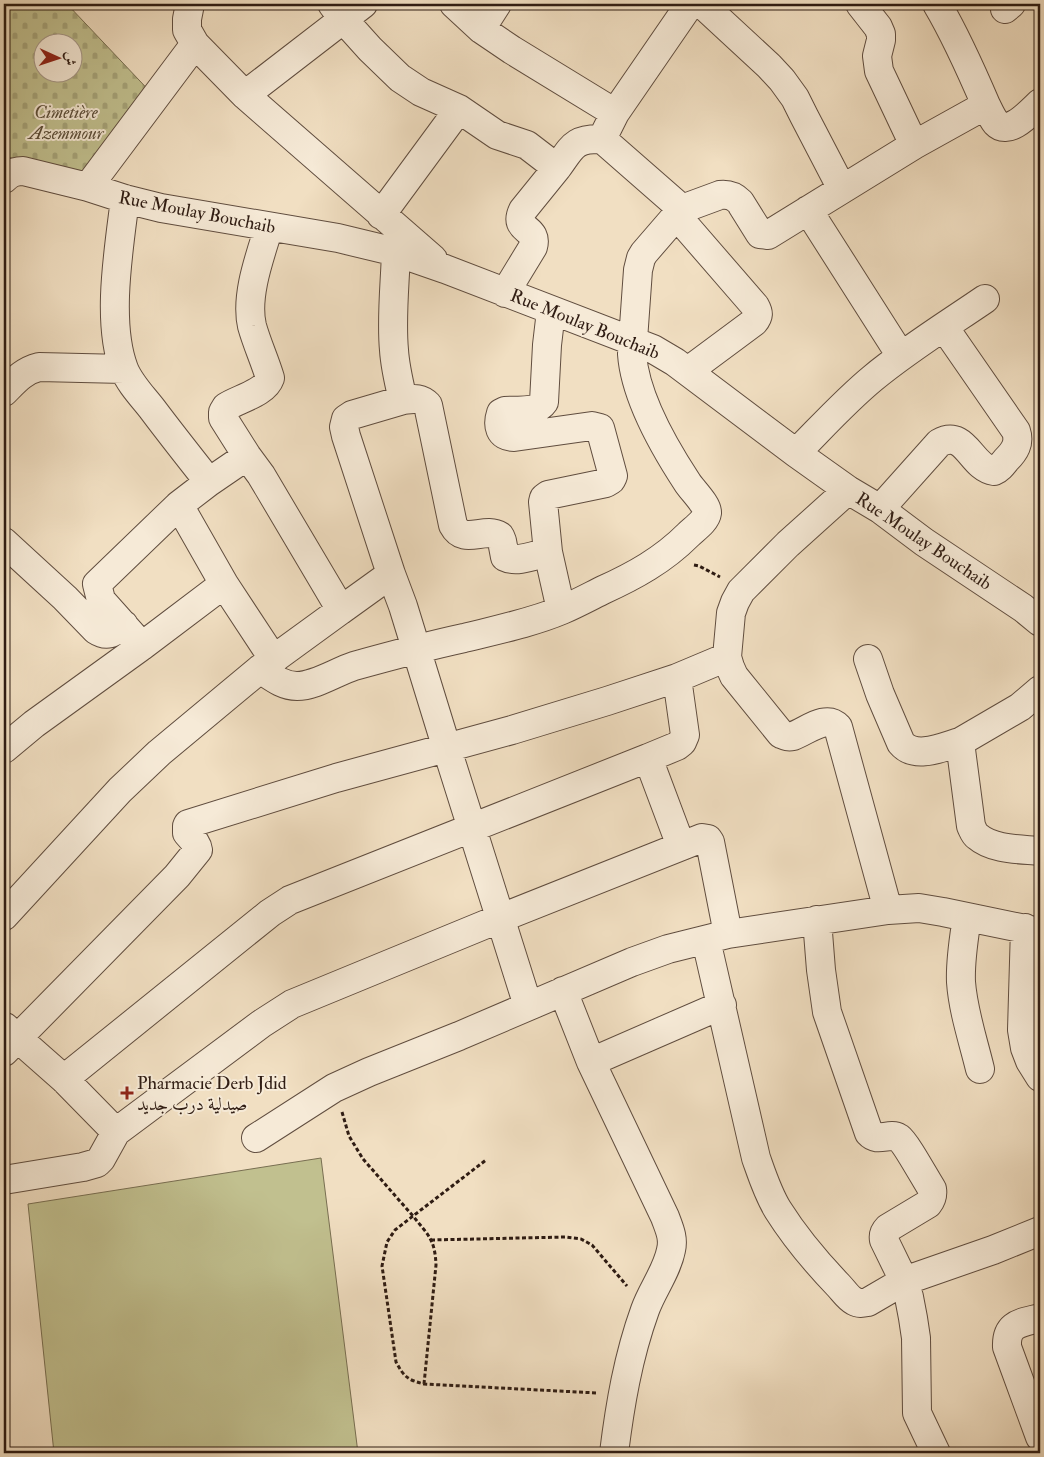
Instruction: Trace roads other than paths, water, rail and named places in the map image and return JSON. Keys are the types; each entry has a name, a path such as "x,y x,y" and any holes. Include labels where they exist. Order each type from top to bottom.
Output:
{"street":[{"path":"190,4 187,30 195,44 246,95 445,270"},
{"path":"454,4 481,29 512,50 615,112"},
{"path":"481,29 497,4"},
{"path":"860,4 878,26 881,34 877,56 879,71 914,146"},
{"path":"936,4 956,37 996,124 1002,127 1011,127 1040,103"},
{"path":"602,139 615,112 688,5 770,66 782,80 798,104 842,189"},
{"path":"246,95 346,9 370,50 400,78 421,92 459,108 496,135 527,145 557,168"},
{"path":"88,187 195,44"},
{"path":"180,505 267,664 280,682 288,685 307,684 352,667 539,618 561,610 618,583 657,562 682,542 704,519 707,513 707,507 688,484 671,456 642,396 633,366 638,270 641,258 679,212 720,195 726,194 736,198 756,230 764,236 768,235 914,146 986,105"},
{"path":"381,214 459,108"},
{"path":"505,293 535,242 534,238 520,222 523,210 577,143 583,140 602,139 679,212 759,312 754,322 688,370"},
{"name":"Rue Moulay Bouchaib","path":"4,179 8,174 15,171 23,171 161,208 338,238 396,252 633,342 663,355 688,370 796,453 1023,608 1040,622"},
{"path":"125,199 115,286 118,346 124,369 139,392 209,482"},
{"path":"808,210 901,356"},
{"path":"269,227 251,294 250,308 252,325 270,378 263,389 226,407 223,412 223,418 265,482 340,610"},
{"path":"396,252 393,348 403,400"},
{"path":"796,453 847,401 873,378 901,356 985,299"},
{"path":"551,312 544,402 539,408 505,410 501,413 499,421 502,434 514,437 592,426 600,428 613,476 606,483 548,494 543,502 548,552 561,610"},
{"path":"880,509 939,443 946,439 953,439 960,443 985,468 994,471 998,470 1017,446 1018,437 1016,431 944,327"},
{"path":"4,392 24,373 40,367 124,369"},
{"path":"528,1006 403,606 346,436 344,427 346,419 352,415 403,400 423,400 428,405 456,530 460,534 466,535 496,533 500,536 507,559 516,560 548,552"},
{"path":"142,646 101,600 97,584 180,505 247,456"},
{"path":"848,490 788,544 741,591 731,612 727,657 734,676 782,734 789,737 828,722 834,722 838,727 888,910"},
{"path":"4,542 101,634 112,634 124,625"},
{"path":"4,916 120,790 159,752 267,664 392,574"},
{"path":"4,748 224,584"},
{"path":"116,1132 64,1079 8,1039 170,883 198,850 196,842 187,833 188,824 336,778 447,749 607,701 677,678 727,657"},
{"path":"868,659 880,694 901,743 906,748 917,751 927,751 960,742 1020,707 1040,690"},
{"path":"64,1079 270,913 290,900 677,746 682,742 685,735 677,678"},
{"path":"960,742 971,826 975,835 986,843 1040,851"},
{"path":"648,758 681,846"},
{"path":"4,1180 92,1165 102,1159 116,1132 261,1024 292,1004 702,838 708,839 710,842 722,1005 756,1158 766,1186 778,1210 820,1266 850,1299 862,1304 904,1281 993,1250 1040,1231"},
{"path":"256,1138 334,1088 563,991 668,949 717,937 888,910 919,908 1033,930 1022,1030 1025,1048 1040,1077"},
{"path":"967,917 961,960 961,981 963,1002 980,1069"},
{"path":"818,920 822,977 827,1012 869,1133 876,1138 893,1136 902,1140 932,1189 932,1200 928,1204 888,1228 883,1236 904,1281 916,1338 917,1413 936,1453"},
{"path":"563,991 591,1062 672,1235 671,1250 645,1308 630,1357 622,1394 614,1453"},
{"path":"591,1062 722,1005"},
{"path":"1040,1318 1014,1326 1009,1332 1007,1339 1010,1356 1040,1438"}],"place":[{"name":"Pharmacie Derb Jdid صيدلية درب جديد","path":"127,1093"}],"park label":[{"name":"Cimetière Azemmour","path":"66,122"}]}
